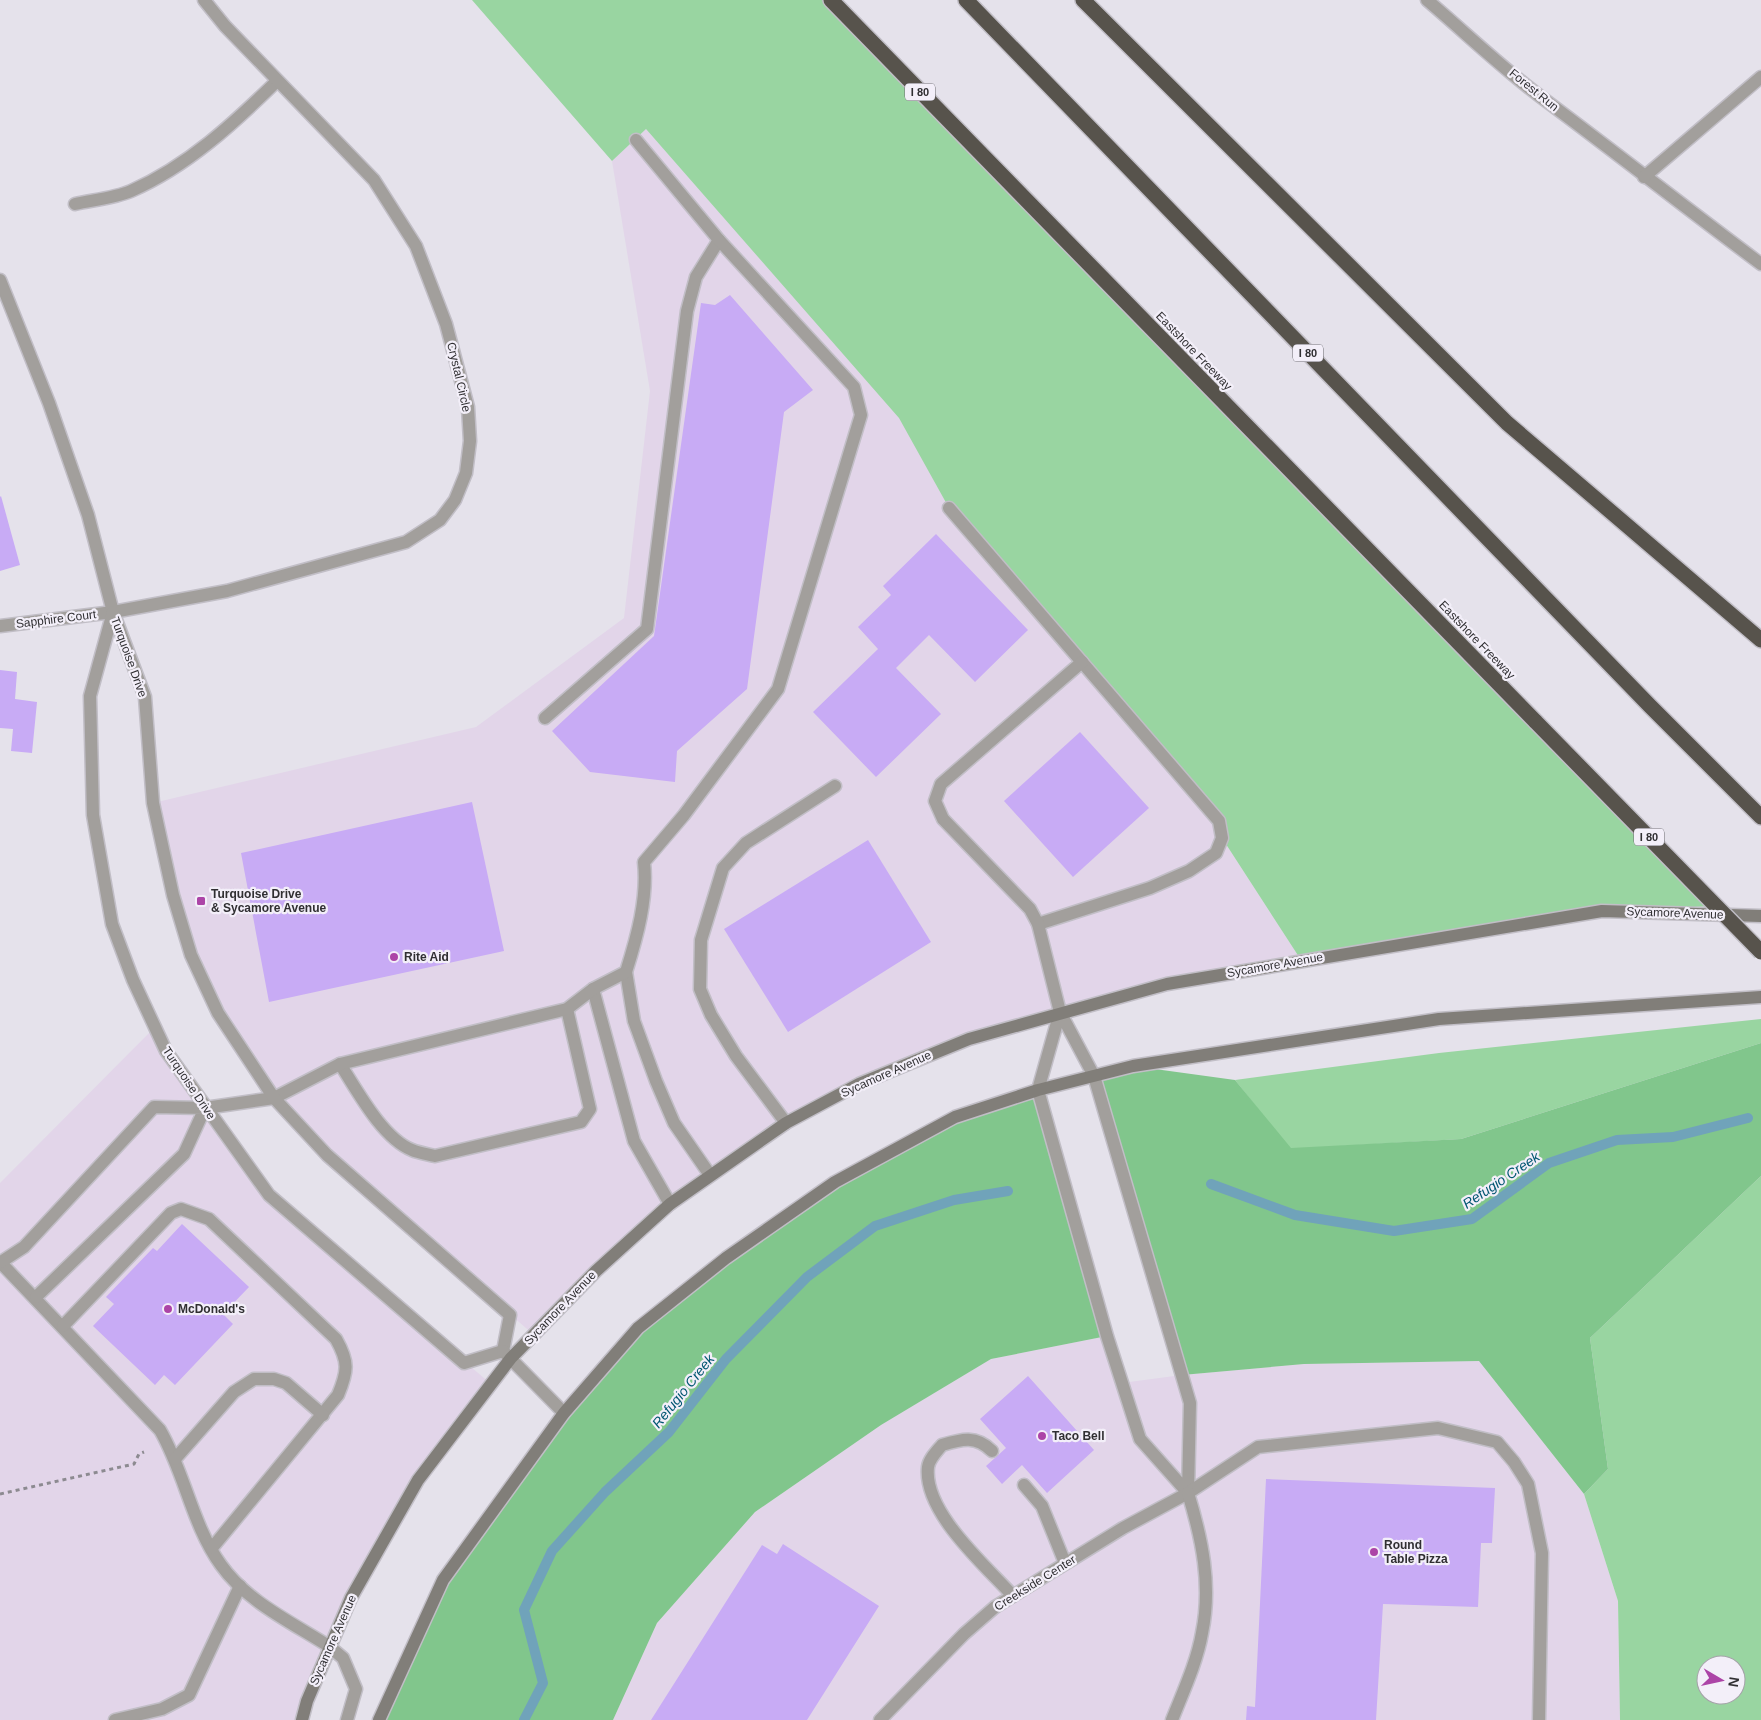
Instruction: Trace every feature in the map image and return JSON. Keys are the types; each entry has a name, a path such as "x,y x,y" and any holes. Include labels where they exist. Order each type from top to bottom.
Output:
{"highway":[{"name":"Eastshore Freeway","path":"831,0 1761,952"},
{"name":"I 80","path":"966,0 1650,706 1761,817"},
{"path":"1083,0 1507,423 1761,640"}],"main road":[{"name":"Sycamore Avenue","path":"302,1720 306,1700 351,1598 418,1480 507,1355 596,1270 670,1204 786,1123 859,1084 969,1039 1060,1012 1167,984 1602,911 1761,916"},
{"path":"379,1720 443,1580 564,1413 638,1328 726,1258 835,1182 955,1117 1038,1090 1133,1066 1439,1019 1761,997"}],"street":[{"name":"Crystal Circle","path":"113,612 227,592 406,542 440,520 456,500 466,473 470,441 468,407 446,324 416,246 374,180 225,26 204,0"},
{"name":"Forest Run","path":"1427,0 1548,103 1574,120 1644,177 1761,264"},
{"path":"1644,177 1761,78"},
{"path":"76,204 130,191 180,164 231,126 278,81"},
{"path":"636,140 719,240 854,387 861,415 778,689 684,815 644,862 646,882 635,945 626,972 634,1021 674,1123 710,1175"},
{"path":"545,718 647,629 688,311 696,277 719,240"},
{"name":"Turquoise Drive","path":"0,280 49,403 88,516 113,612 145,697 153,803 173,895 191,955 218,1013 274,1098 327,1155 510,1315 507,1355 464,1362 269,1195 166,1051 133,980 112,924 93,815 90,696 113,612"},
{"path":"949,508 1219,821 1222,838 1216,853 1189,871 1150,888 1038,924"},
{"name":"Sapphire Court","path":"0,626 113,612"},
{"path":"1082,662 941,784 935,801 943,819 1030,909 1038,924 1060,1012 1094,1076 1190,1403 1188,1493 1201,1536 1207,1588 1202,1633 1172,1720"},
{"path":"786,1123 736,1056 711,1015 700,989 701,940 724,868 746,843 835,786"},
{"path":"347,1720 356,1689 343,1658 330,1647 247,1593 221,1565 175,1459 160,1430 0,1262 24,1247 154,1107 205,1108 274,1098 340,1064 567,1009 593,989 626,972"},
{"path":"593,989 634,1141 670,1204"},
{"path":"340,1064 369,1109 393,1137 411,1150 435,1156 581,1122 590,1109 567,1009"},
{"path":"1060,1012 1038,1090 1107,1336 1140,1439 1188,1493"},
{"path":"36,1298 184,1154 205,1108"},
{"path":"63,1326 171,1213 181,1209 209,1219 336,1339 344,1354 347,1367 338,1395 324,1415 212,1548"},
{"path":"507,1355 564,1413"},
{"path":"175,1459 234,1392 254,1380 274,1379 286,1383 324,1415"},
{"name":"Creekside Center","path":"880,1720 964,1634 995,1607 1122,1528 1188,1493 1258,1447 1438,1428 1497,1442 1514,1462 1528,1484 1542,1553 1539,1720"},
{"path":"992,1451 984,1442 969,1439 942,1445 928,1466 929,1485 935,1502 949,1525 1013,1596"},
{"path":"1024,1485 1042,1506 1065,1563"},
{"path":"115,1720 162,1709 189,1695 240,1586"},
{"path":"298,1720 306,1700"}],"path":[{"path":"0,1494 134,1464 139,1454 165,1440"}],"shaded area":[{"path":"646,129 900,418 949,508 1219,821 1222,838 1301,960 1060,1012 859,1084 710,1175 534,1335 327,1155 274,1098 191,955 153,803 476,727 624,618 650,391 612,161"},
{"path":"155,1027 269,1195 491,1384 418,1480 351,1598 298,1720 0,1720 0,1183"},
{"path":"1107,1336 1122,1383 1182,1375 1304,1364 1479,1361 1584,1494 1618,1601 1620,1720 613,1720 657,1623 755,1512 881,1425 991,1359"}],"green space":[{"path":"472,0 831,0 1716,906 1602,911 1301,960 1222,838 1219,821 949,508 899,418 646,129 612,161"},
{"path":"1761,1019 1761,1043 1461,1139 1290,1149 1235,1080 1439,1053"},
{"path":"1761,1043 1761,1176 1590,1338 1608,1469 1584,1494 1479,1361 1304,1364 1182,1375 1094,1076 1133,1066 1235,1080 1291,1148 1461,1139"},
{"path":"1038,1090 1107,1336 991,1359 881,1425 755,1512 657,1623 613,1720 379,1720 443,1580 564,1413 638,1328 835,1182 955,1117"},
{"path":"1761,1176 1761,1720 1620,1720 1618,1601 1584,1494 1608,1469 1590,1338"}],"building":[{"path":"730,295 813,390 784,412 747,689 677,751 675,782 590,772 552,731 654,636 701,303 715,305"},
{"path":"0,497 20,565 0,571"},
{"path":"936,534 1028,630 975,682 929,635 896,668 941,714 876,777 813,712 878,649 858,627 891,595 883,586"},
{"path":"0,670 17,672 15,699 37,702 32,753 11,751 13,729 0,728"},
{"path":"1080,732 1149,808 1073,877 1004,801"},
{"path":"472,802 504,951 269,1002 241,853"},
{"path":"868,840 931,942 788,1032 724,929"},
{"name":"McDonald's","path":"182,1224 249,1287 223,1314 233,1324 175,1385 164,1375 155,1385 93,1326 114,1304 106,1297 153,1248 157,1251"},
{"path":"1028,1376 1094,1450 1047,1493 1022,1465 1002,1484 986,1466 1006,1448 980,1419"},
{"path":"1266,1479 1495,1488 1492,1543 1481,1543 1478,1607 1383,1604 1376,1720 1246,1720 1247,1706 1255,1707"},
{"path":"783,1544 879,1606 807,1720 651,1720 762,1545 777,1554"}],"waterway":[{"name":"Refugio Creek","path":"1211,1184 1295,1215 1394,1231 1472,1219 1549,1163 1617,1140 1673,1137 1748,1118"},
{"name":"Refugio Creek","path":"524,1720 543,1683 524,1610 552,1551 605,1492 669,1432 726,1359 807,1277 875,1226 954,1200 1008,1191"}],"place":[{"name":"Turquoise Drive & Sycamore Avenue","path":"201,901"},
{"name":"Rite Aid","path":"394,957"},
{"name":"McDonald's","path":"168,1309"},
{"name":"Taco Bell","path":"1042,1436"},
{"name":"Round Table Pizza","path":"1374,1552"}]}
